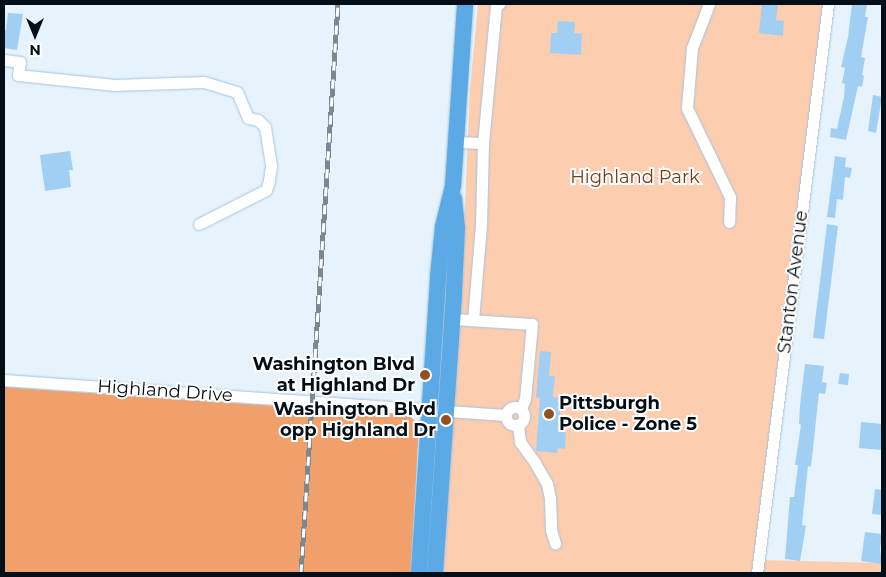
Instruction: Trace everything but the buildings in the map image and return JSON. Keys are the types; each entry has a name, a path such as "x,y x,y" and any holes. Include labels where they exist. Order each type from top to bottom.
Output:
{"highway":[{"path":"436,573 457,228 453,186 465,4"},
{"path":"419,573 443,227 453,186"}],"street":[{"path":"473,320 481,225 482,142 496,6 499,4"},
{"path":"710,4 692,48 688,108 730,197 729,222"},
{"name":"Stanton Avenue","path":"757,573 828,4"},
{"path":"4,60 20,62 18,75 114,85 204,82 237,92 248,118 258,120 265,128 271,166 269,180 266,190 199,224"},
{"path":"456,142 482,142"},
{"path":"452,319 532,324 526,399 521,408 524,419 518,425"},
{"name":"Highland Drive","path":"4,380 505,415"},
{"path":"518,425 509,424 505,415 512,407 521,408"},
{"path":"518,425 520,442 535,462 547,484 550,498 551,530 555,543"}],"green space":[{"name":"Highland Park","path":"478,4 828,4 758,560 882,563 882,573 440,573 463,251 470,89"}],"shaded area":[{"path":"4,387 408,415 419,424 411,573 4,573"}],"railway":[{"path":"301,573 338,4"}],"place":[{"name":"Washington Blvd at Highland Dr","path":"425,375"},
{"name":"Pittsburgh Police - Zone 5","path":"549,414"},
{"name":"Washington Blvd opp Highland Dr","path":"446,420"}]}
